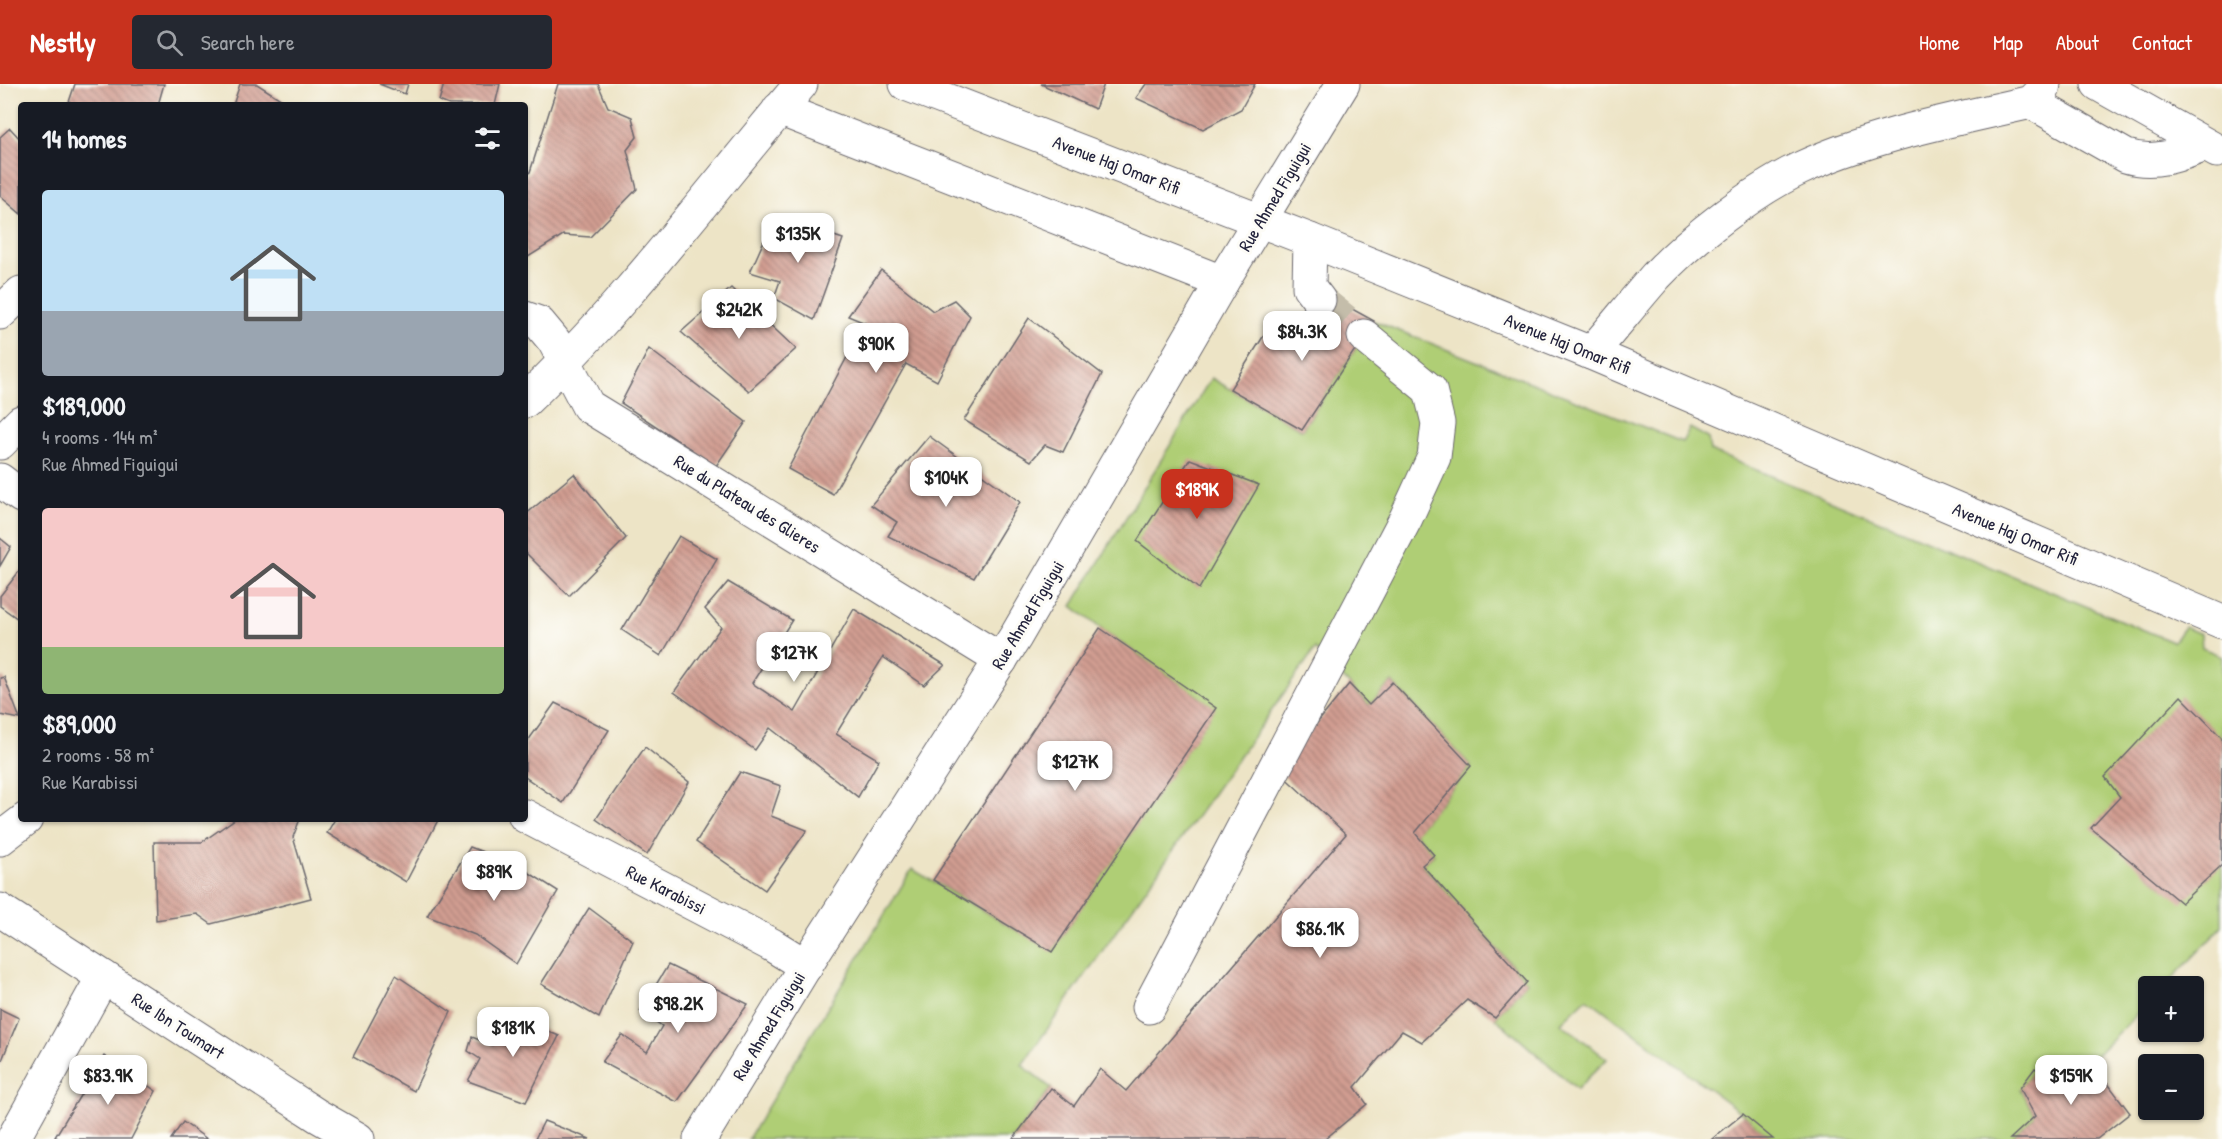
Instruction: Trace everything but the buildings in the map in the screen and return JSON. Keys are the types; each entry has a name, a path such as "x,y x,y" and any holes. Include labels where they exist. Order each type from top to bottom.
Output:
{"street":[{"path":"528,398 626,296 801,84"},
{"name":"Avenue Haj Omar Rifi","path":"906,84 1260,220 1591,353 2222,622"},
{"name":"Rue Ahmed Figuigui","path":"700,1139 806,966 1001,660 1222,282 1343,84"},
{"path":"2098,84 2214,150"},
{"path":"1591,353 1658,275 1706,231 1746,201 1798,170 1862,144 2038,93 2126,156 2139,160 2214,150"},
{"path":"779,109 1222,282"},
{"path":"1310,240 1309,287 1319,300"},
{"path":"0,313 18,296"},
{"name":"Rue du Plateau des Glieres","path":"528,319 539,323 554,341 588,406 1001,660"},
{"path":"1149,1007 1406,519 1434,457 1438,423 1430,390 1364,336"},
{"path":"0,443 18,425"},
{"path":"0,480 18,494"},
{"name":"Rue Karabissi","path":"528,818 772,945 806,966"},
{"path":"0,839 22,822"},
{"name":"Rue Ibn Toumart","path":"0,910 102,977 313,1128 358,1139"},
{"path":"13,1139 102,977"}],"green space":[{"path":"1374,321 1682,442 1690,428 1708,438 1710,451 2173,642 2184,627 2201,634 2202,648 2222,656 2222,927 2175,976 2138,976 2138,1013 2091,1061 2059,1081 2035,1068 2020,1089 2035,1116 2010,1139 1773,1139 1587,998 1561,1023 1607,1059 1577,1089 1495,1018 1527,982 1422,865 1434,855 1415,833 1471,766 1392,682 1369,705 1315,649 1022,1065 1051,1088 1013,1139 748,1139 912,869 1052,951 1215,708 1072,606 1211,378 1302,430"}],"tunnel":[{"path":"1319,300 1364,336"}]}
